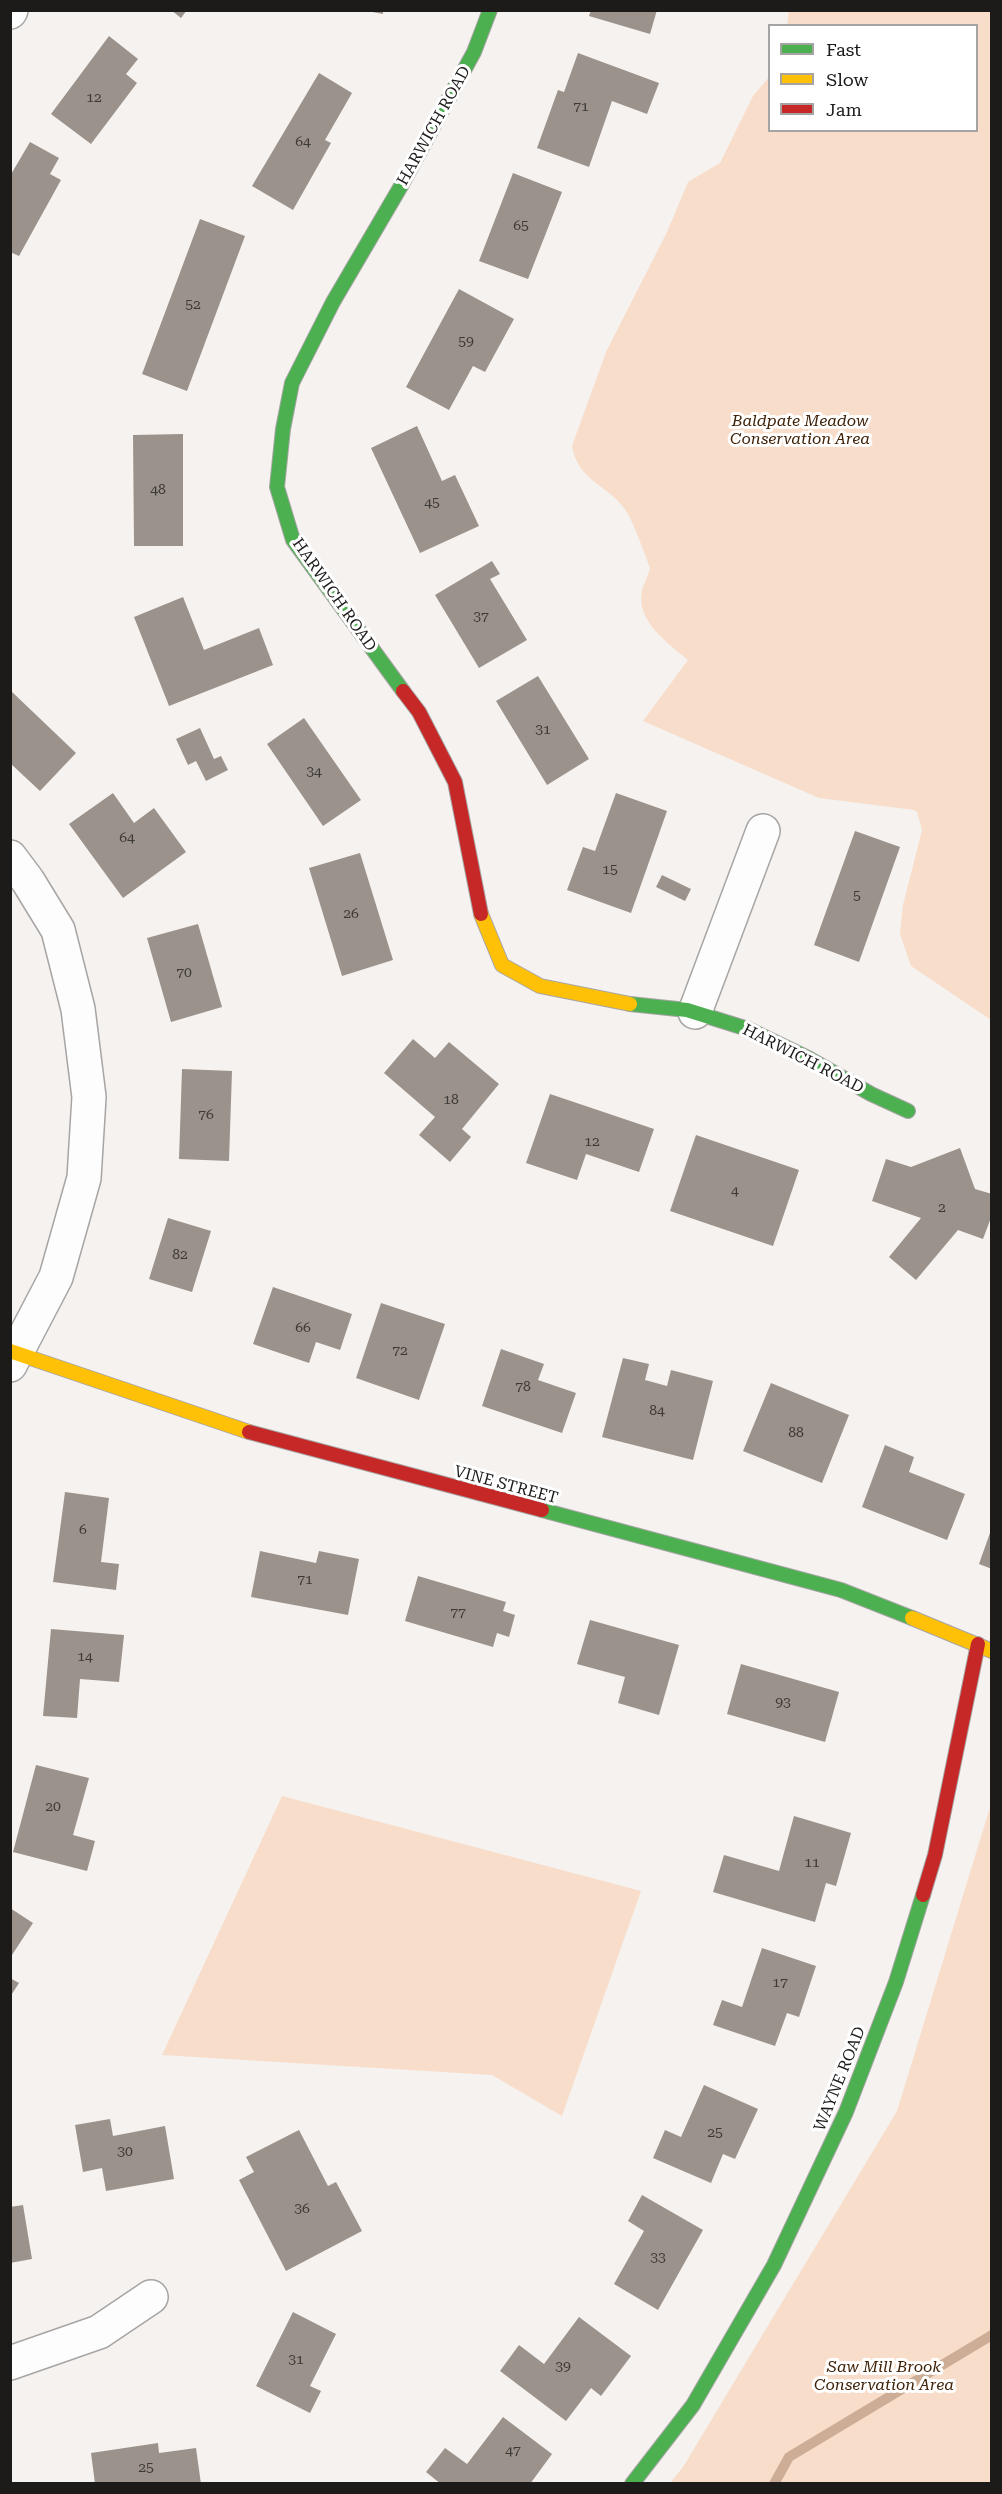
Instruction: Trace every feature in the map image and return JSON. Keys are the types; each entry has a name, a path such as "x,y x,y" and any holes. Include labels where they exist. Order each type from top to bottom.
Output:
{"street":[{"name":"HARWICH ROAD","path":"490,10 474,52 401,186 333,302 292,383 283,429 277,487 293,540 419,712 454,782 482,921 502,965 540,986 616,1003 695,1012 748,1029 908,1111"},
{"path":"695,1012 764,831"},
{"path":"10,857 28,881 58,930 78,1009 89,1097 84,1178 56,1277 12,1356"},
{"name":"VINE STREET","path":"12,1356 246,1431 841,1590 992,1651"},
{"name":"WAYNE ROAD","path":"632,2484 698,2395 774,2265 846,2112 896,1982 935,1855 978,1644"},
{"path":"10,2363 99,2332 151,2297"}],"green space":[{"name":"Baldpate Meadow Conservation Area","path":"789,11 991,11 991,1020 911,966 900,934 903,905 922,830 917,812 819,798 643,721 688,660 663,639 643,612 642,590 650,568 638,536 624,508 580,467 572,446 606,352 667,232 688,182 720,163 753,96 768,78 768,132 978,132 978,24 787,24"},
{"path":"282,1796 641,1891 562,2116 492,2075 162,2055"},
{"name":"Saw Mill Brook Conservation Area","path":"991,1804 991,2483 670,2483 683,2467 897,2111"}],"building":[{"path":"171,10 187,10 181,18"},
{"path":"362,10 383,10 383,14"},
{"path":"591,10 657,10 650,34 589,16"},
{"path":"109,36 138,59 126,74 137,83 91,144 51,114"},
{"path":"578,53 659,83 647,114 612,101 589,167 537,148 558,90 564,92"},
{"path":"319,73 352,93 325,140 331,143 293,210 252,186"},
{"path":"30,142 59,158 50,174 61,180 19,256 10,252 10,176"},
{"path":"513,173 562,192 528,279 479,261"},
{"path":"200,219 245,236 187,391 142,374"},
{"path":"459,289 514,319 485,372 473,366 449,410 406,387"},
{"path":"417,426 442,481 455,475 479,526 420,553 371,448"},
{"path":"183,434 183,546 134,546 133,435"},
{"path":"492,561 500,574 490,579 527,640 479,668 435,595"},
{"path":"183,597 204,650 259,628 273,665 169,706 134,617"},
{"path":"538,676 589,759 547,785 496,701"},
{"path":"10,690 76,753 40,791 10,763"},
{"path":"304,718 361,800 323,826 267,744"},
{"path":"200,728 214,759 221,756 228,770 206,781 196,761 188,765 176,739"},
{"path":"113,793 134,823 154,808 186,852 123,898 69,824"},
{"path":"616,793 667,811 631,913 567,890 583,847 595,851"},
{"path":"855,831 900,847 859,962 814,945"},
{"path":"360,853 393,960 342,976 309,868"},
{"path":"662,875 691,889 685,901 656,887"},
{"path":"198,924 222,1007 171,1022 147,938"},
{"path":"413,1039 435,1058 449,1042 499,1084 462,1129 471,1137 450,1162 419,1135 435,1117 384,1073"},
{"path":"182,1069 232,1071 229,1161 179,1159"},
{"path":"550,1094 654,1129 639,1172 586,1154 577,1180 526,1163"},
{"path":"696,1135 799,1170 773,1246 670,1211"},
{"path":"960,1148 975,1189 992,1194 992,1215 983,1239 958,1230 916,1280 889,1257 921,1218 872,1201 886,1159 911,1167"},
{"path":"168,1218 211,1231 192,1292 149,1279"},
{"path":"273,1287 352,1314 340,1350 316,1342 309,1363 253,1344"},
{"path":"381,1303 445,1324 419,1400 356,1378"},
{"path":"501,1349 544,1364 538,1380 576,1393 562,1433 482,1406"},
{"path":"623,1358 649,1364 645,1380 667,1386 671,1370 713,1381 693,1460 602,1437"},
{"path":"771,1383 849,1415 822,1483 743,1451"},
{"path":"885,1445 914,1457 909,1472 965,1494 947,1540 862,1507"},
{"path":"65,1492 109,1498 101,1562 119,1564 116,1590 53,1582"},
{"path":"992,1530 992,1569 979,1564"},
{"path":"260,1551 316,1563 319,1551 359,1559 348,1615 251,1597"},
{"path":"418,1576 506,1602 503,1611 515,1615 509,1637 497,1633 493,1647 405,1621"},
{"path":"590,1620 679,1645 659,1715 618,1703 625,1677 577,1664"},
{"path":"51,1629 124,1635 119,1682 80,1679 77,1718 43,1716"},
{"path":"741,1664 839,1692 825,1742 727,1714"},
{"path":"36,1765 89,1778 73,1835 95,1841 87,1871 13,1852"},
{"path":"794,1816 851,1833 836,1886 826,1883 815,1922 713,1892 724,1855 779,1871"},
{"path":"10,1908 33,1923 10,1958"},
{"path":"762,1948 816,1966 799,2017 787,2013 775,2046 713,2025 722,2000 742,2007"},
{"path":"10,1978 19,1983 10,1997"},
{"path":"704,2085 758,2109 735,2159 723,2154 711,2183 653,2158 665,2130 681,2137"},
{"path":"110,2119 113,2136 165,2126 174,2179 106,2191 102,2168 83,2172 75,2125"},
{"path":"299,2130 328,2186 336,2182 362,2231 286,2271 239,2180 254,2172 246,2157"},
{"path":"642,2195 703,2230 658,2310 614,2284 644,2231 628,2221"},
{"path":"23,2205 32,2259 10,2263 10,2207"},
{"path":"293,2312 336,2334 310,2386 321,2391 310,2413 256,2386"},
{"path":"579,2317 631,2356 601,2396 591,2388 566,2421 500,2371 519,2345 544,2364"},
{"path":"503,2417 552,2454 530,2484 441,2484 426,2472 445,2448 467,2464"},
{"path":"158,2443 159,2453 196,2448 201,2484 95,2484 91,2453"}],"waterway":[{"path":"774,2484 789,2457 992,2335"}],"traffic: fast":[{"path":"403,691 293,540 277,487 283,429 292,383 333,302 401,186 474,52 490,10"},
{"path":"630,1004 687,1010 748,1029 908,1111"},
{"path":"542,1510 841,1590 912,1618"},
{"path":"632,2484 693,2405 774,2265 846,2112 896,1982 923,1895"}],"traffic: slow":[{"path":"481,914 502,965 540,986 630,1004"},
{"path":"10,1351 249,1432"},
{"path":"912,1618 992,1651"}],"traffic: jam":[{"path":"403,691 419,712 455,782 481,914"},
{"path":"249,1432 542,1510"},
{"path":"923,1895 935,1855 978,1644"}]}
